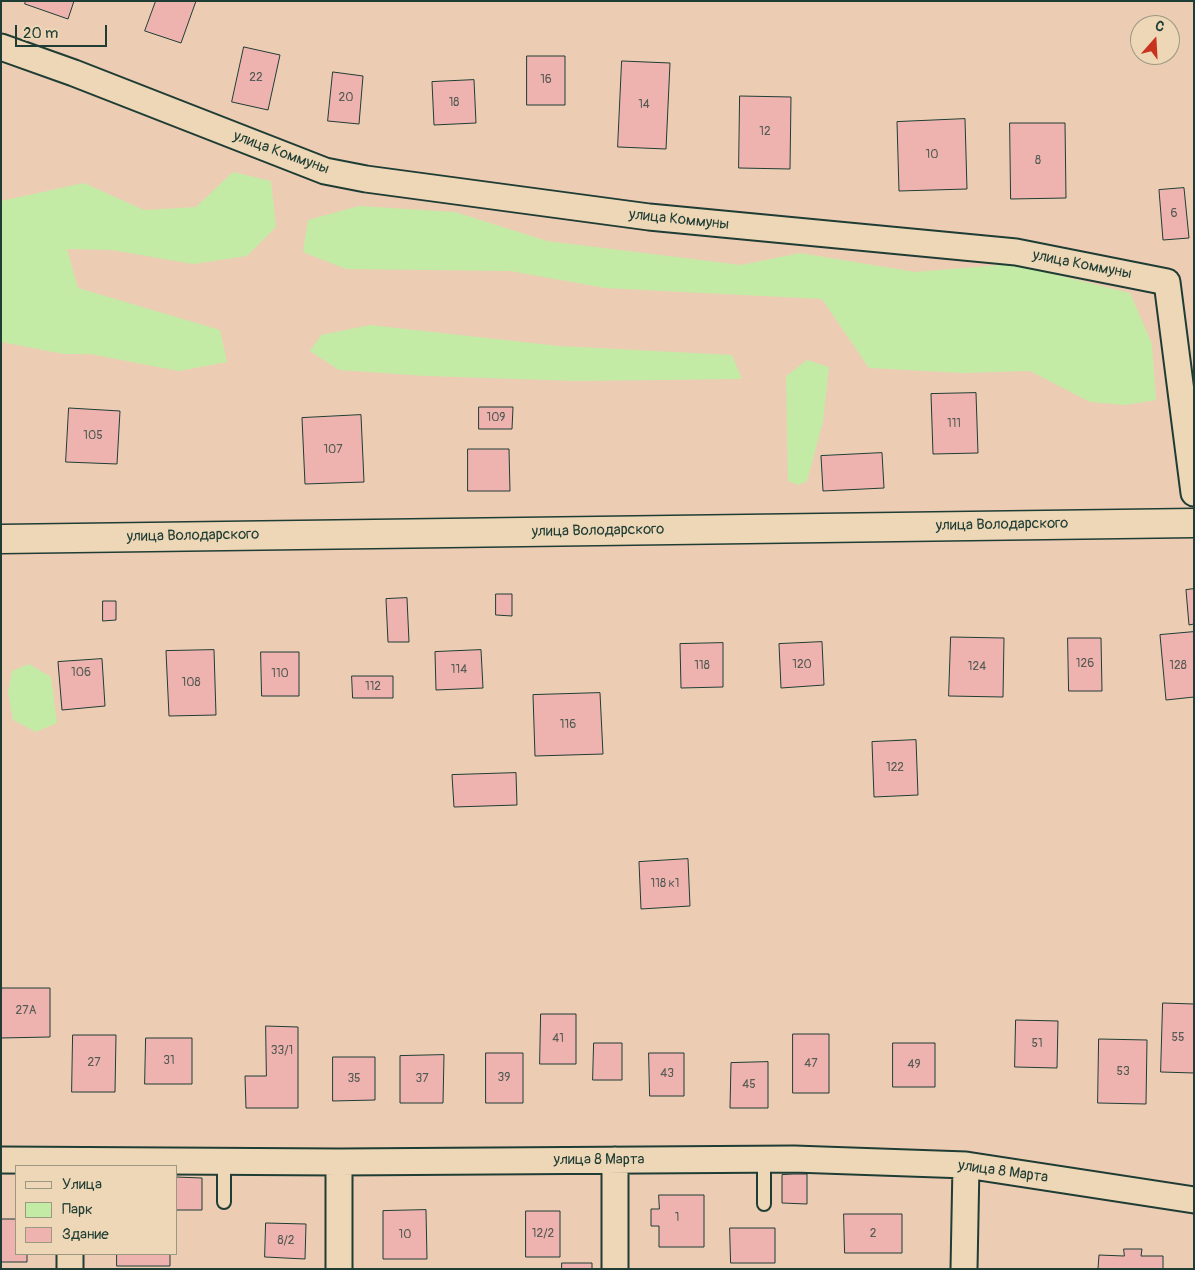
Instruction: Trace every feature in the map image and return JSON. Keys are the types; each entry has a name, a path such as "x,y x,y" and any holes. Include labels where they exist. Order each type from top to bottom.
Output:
{"main road":[{"name":"улица Володарского","path":"1,539 1194,523"}],"street":[{"name":"улица Коммуны","path":"1,47 74,73 325,171 366,179 649,218 1016,252 1167,282 1194,493"},
{"name":"улица 8 Марта","path":"1,1160 70,1164 188,1165 224,1161 615,1160 764,1160 794,1167 966,1165 1194,1200"},
{"path":"615,1160 615,1269"},
{"path":"339,1162 339,1269"},
{"path":"964,1269 966,1165"},
{"path":"70,1255 70,1269"}],"lane":[{"path":"764,1160 764,1204"},
{"path":"224,1161 224,1202"}],"green space":[{"path":"233,172 271,181 276,227 247,256 193,264 112,250 67,249 78,288 220,330 227,362 179,371 90,354 64,354 1,342 1,201 84,183 144,210 196,207"},
{"path":"359,206 455,212 547,241 741,265 800,253 915,272 1012,264 1130,293 1152,344 1156,400 1125,405 1090,402 1030,371 962,373 869,368 822,299 605,288 510,271 346,269 303,252 308,220"},
{"path":"370,325 559,346 732,355 742,379 577,381 426,376 339,370 310,351 321,335"},
{"path":"807,360 829,367 823,422 807,481 799,485 788,481 786,376"},
{"path":"29,664 51,677 57,723 36,732 13,720 8,693 12,671"}],"building":[{"path":"26,1 74,1 68,19 25,4"},
{"path":"156,1 196,1 181,43 145,31"},
{"path":"244,47 280,55 268,110 232,102"},
{"path":"527,56 565,56 565,105 527,105"},
{"path":"622,61 670,63 666,149 618,147"},
{"path":"333,72 363,76 359,124 328,121"},
{"path":"474,80 476,123 434,125 432,82"},
{"path":"740,96 791,97 790,169 739,168"},
{"path":"965,119 967,189 899,191 897,122"},
{"path":"1010,123 1065,123 1066,198 1011,199"},
{"path":"1184,188 1189,238 1163,240 1159,190"},
{"path":"976,393 978,453 933,454 931,394"},
{"path":"479,407 513,407 512,429 479,429"},
{"path":"69,408 120,411 117,464 66,462"},
{"path":"361,415 364,482 305,484 302,418"},
{"path":"468,449 509,449 510,491 468,491"},
{"path":"882,453 884,488 823,491 821,456"},
{"path":"1194,589 1194,624 1189,625 1186,590"},
{"path":"496,594 512,594 512,616 496,615"},
{"path":"407,598 409,642 388,642 386,599"},
{"path":"103,601 116,601 116,620 103,621"},
{"path":"1194,632 1194,697 1166,700 1160,635"},
{"path":"951,637 1004,638 1003,697 949,696"},
{"path":"1068,638 1101,638 1102,691 1069,691"},
{"path":"822,642 824,685 781,688 779,644"},
{"path":"723,643 723,687 681,688 680,644"},
{"path":"214,650 216,715 169,716 166,651"},
{"path":"481,650 483,688 436,690 435,652"},
{"path":"261,652 299,652 299,696 262,696"},
{"path":"102,659 105,706 62,710 58,662"},
{"path":"352,676 393,676 393,698 353,698"},
{"path":"600,693 603,754 535,756 533,695"},
{"path":"916,740 918,795 874,797 872,742"},
{"path":"516,773 517,805 454,807 452,775"},
{"path":"688,859 690,906 641,909 639,862"},
{"path":"2,988 50,988 50,1037 1,1038"},
{"path":"1163,1003 1194,1004 1194,1073 1161,1072"},
{"path":"541,1014 576,1014 576,1064 540,1064"},
{"path":"1016,1020 1058,1021 1057,1068 1015,1067"},
{"path":"266,1026 298,1027 298,1108 246,1108 245,1076 266,1076"},
{"path":"793,1034 829,1034 829,1093 793,1093"},
{"path":"73,1035 116,1035 115,1092 72,1092"},
{"path":"146,1038 192,1038 192,1084 145,1084"},
{"path":"1099,1039 1147,1040 1146,1104 1098,1103"},
{"path":"594,1043 622,1043 622,1080 593,1080"},
{"path":"893,1043 935,1043 935,1087 893,1087"},
{"path":"486,1053 523,1053 523,1103 486,1103"},
{"path":"649,1053 684,1053 684,1096 650,1096"},
{"path":"444,1055 443,1103 400,1103 400,1056"},
{"path":"333,1057 375,1057 375,1100 333,1101"},
{"path":"768,1062 768,1108 730,1108 731,1063"},
{"path":"807,1174 807,1204 782,1203 782,1175"},
{"path":"178,1177 202,1178 202,1210 178,1210"},
{"path":"659,1195 704,1195 704,1247 659,1247 659,1226 651,1226 651,1209 659,1209"},
{"path":"426,1210 427,1259 383,1259 383,1211"},
{"path":"526,1211 560,1211 560,1257 526,1257"},
{"path":"844,1214 902,1214 902,1253 845,1253"},
{"path":"1,1219 15,1219 15,1255 27,1255 27,1262 1,1262"},
{"path":"266,1223 306,1224 305,1259 265,1257"},
{"path":"730,1228 775,1228 775,1263 731,1263"},
{"path":"1124,1249 1142,1249 1141,1256 1163,1256 1163,1269 1098,1269 1099,1255 1124,1256"},
{"path":"117,1255 170,1255 170,1266 117,1266"},
{"path":"562,1263 592,1263 592,1269 562,1269"}]}
